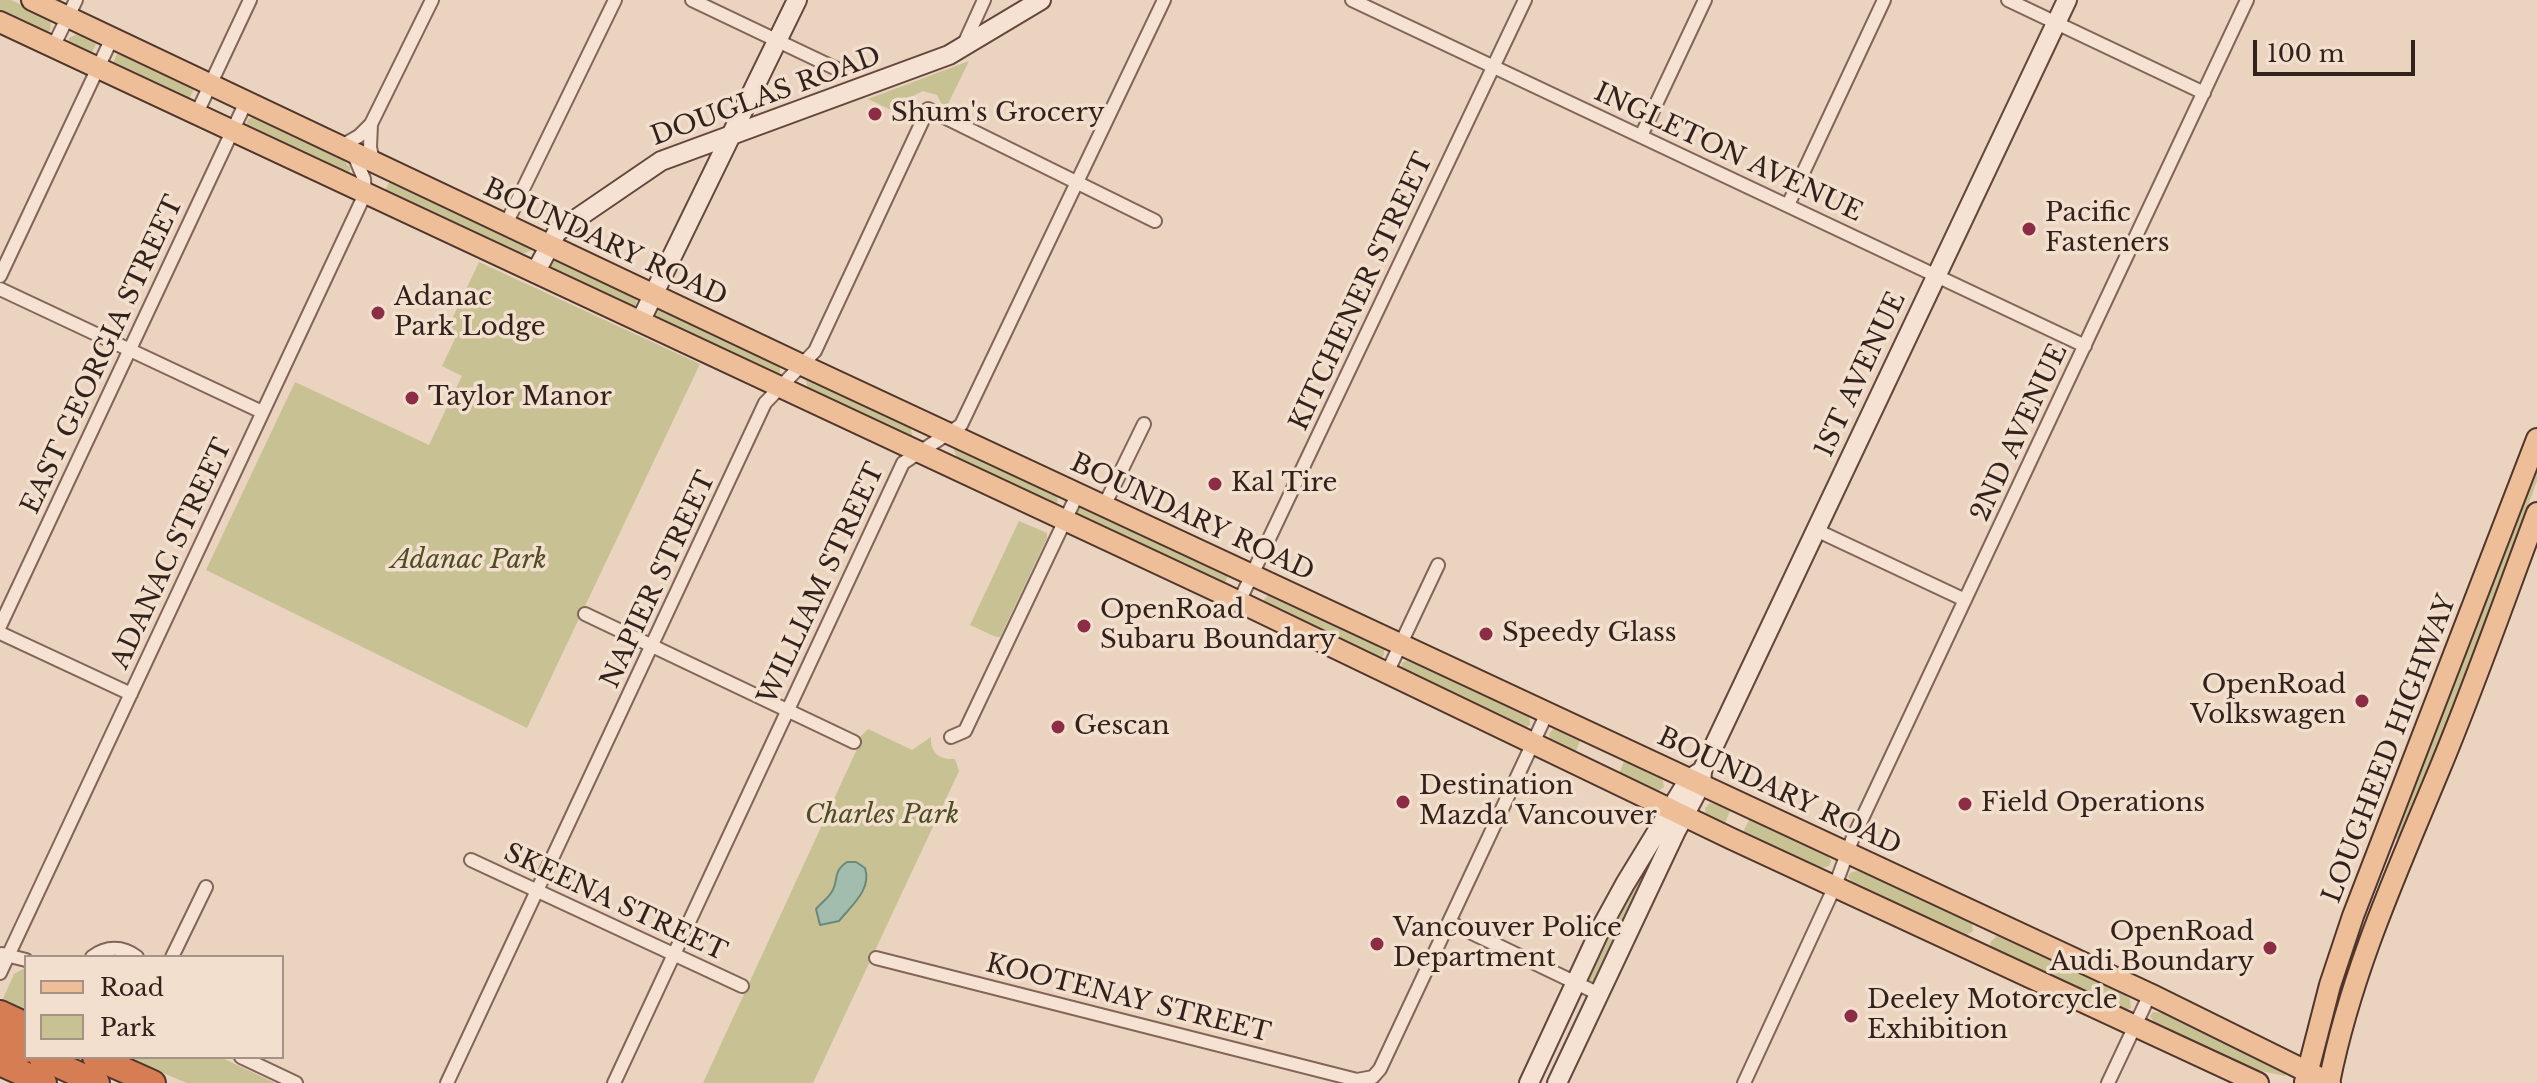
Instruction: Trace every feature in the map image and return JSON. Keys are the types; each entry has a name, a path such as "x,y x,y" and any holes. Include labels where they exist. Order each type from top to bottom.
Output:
{"highway":[{"path":"0,1013 24,1024"},
{"path":"0,1038 24,1049"},
{"path":"45,1059 97,1083"},
{"path":"99,1059 153,1083"},
{"path":"0,1063 44,1083"}],"main road":[{"name":"BOUNDARY ROAD","path":"32,0 72,9 112,38 210,85 1547,713 1697,778 1847,853 2150,994 2306,1077 2330,1083"},
{"path":"0,22 2258,1083"},
{"name":"LOUGHEED HIGHWAY","path":"2306,1077 2330,985 2353,916 2537,439"},
{"name":"LOUGHEED HIGHWAY","path":"2330,1083 2361,964 2389,887 2441,766 2537,513"},
{"path":"1976,951 1991,920"}],"street":[{"path":"196,115 250,0"},
{"path":"365,194 364,179 346,149 371,124 432,0"},
{"path":"506,224 615,0"},
{"path":"692,0 841,71"},
{"path":"640,322 797,0"},
{"path":"962,48 984,0"},
{"name":"DOUGLAS ROAD","path":"535,273 557,232 661,161 909,72 962,48 1041,0"},
{"name":"WILLIAM STREET","path":"614,1083 903,463 961,425 1164,0"},
{"name":"INGLETON AVENUE","path":"1352,0 2085,346"},
{"name":"KITCHENER STREET","path":"1239,602 1525,0"},
{"path":"1641,136 1705,0"},
{"path":"1788,205 1884,0"},
{"path":"2008,0 2204,93"},
{"name":"1ST AVENUE","path":"1678,812 1816,530 2067,0"},
{"name":"2ND AVENUE","path":"1744,1083 1835,886 1847,853 2247,0"},
{"path":"53,47 72,9"},
{"path":"0,276 112,38"},
{"name":"EAST GEORGIA STREET","path":"0,626 246,102"},
{"path":"746,103 770,121"},
{"name":"NAPIER STREET","path":"447,1083 765,403 815,351 928,109 1078,183"},
{"path":"371,124 373,162"},
{"path":"689,150 712,173"},
{"path":"1078,183 1155,221"},
{"name":"ADANAC STREET","path":"0,973 4,954 131,694 365,194"},
{"path":"0,289 262,412"},
{"path":"1104,506 1144,424"},
{"path":"951,737 965,731 1078,493"},
{"path":"1816,530 1965,600"},
{"path":"1387,673 1438,565"},
{"path":"585,614 854,742"},
{"path":"0,633 131,694"},
{"path":"1547,713 1449,922 1599,994"},
{"path":"1529,1083 1625,884 1678,812"},
{"path":"1557,1083 1678,812"},
{"name":"SKEENA STREET","path":"471,860 742,986"},
{"path":"173,955 206,887"},
{"name":"KOOTENAY STREET","path":"876,958 1357,1080 1369,1079 1380,1069 1449,922"},
{"path":"96,955 109,949 121,949 133,955"},
{"path":"4,954 24,959"},
{"path":"2108,1083 2150,994"},
{"path":"245,1059 296,1083"}],"green space":[{"path":"0,0 11,0 47,17 51,21 50,30 45,34 0,16"},
{"path":"81,32 92,38 96,45 91,54 68,43 69,38"},
{"path":"117,54 125,54 188,83 194,89 188,101 112,65"},
{"path":"969,61 945,110 937,95 923,91 913,96 907,108 912,120 868,99"},
{"path":"258,116 337,154 350,167 349,178 246,126 248,119"},
{"path":"392,178 535,248 526,253 509,254 382,195"},
{"path":"555,258 634,292 636,304 633,308 549,270"},
{"name":"Adanac Park","path":"479,262 700,364 527,728 206,570 295,382 429,445 462,376 442,366 455,339 445,334"},
{"path":"659,308 775,360 780,367 780,375 776,378 654,319"},
{"path":"810,377 910,426 913,438 808,391 806,380"},
{"path":"956,447 1056,493 1058,502 1050,504 958,460 954,450"},
{"path":"2537,460 2537,481 2445,728 2399,839 2396,838 2407,806"},
{"path":"1080,507 1224,571 1228,575 1224,586 1076,516 1076,510"},
{"path":"1019,521 1047,533 1047,538 1000,637 996,637 970,625"},
{"path":"1269,594 1384,647 1384,655 1380,659 1262,602"},
{"path":"1409,659 1523,711 1529,716 1530,725 1522,729 1401,671 1402,663"},
{"name":"Charles Park","path":"868,729 912,750 931,737 934,751 941,757 955,759 959,771 813,1083 703,1083 858,747 859,738"},
{"path":"1553,729 1579,737 1575,753 1550,741 1549,734"},
{"path":"1625,759 1662,777 1664,787 1657,792 1619,774"},
{"path":"1710,803 1731,809 1724,825 1706,817 1705,808"},
{"path":"1750,818 1827,854 1831,861 1829,866 1819,869 1742,834"},
{"path":"1667,828 1599,976 1594,983 1590,983 1587,979 1621,904"},
{"path":"1857,871 1968,920 1973,931 1965,936 1857,888 1848,877"},
{"path":"1997,935 2123,993 2130,999 2131,1008 2124,1011 1992,949 1990,943"},
{"path":"24,969 24,1014 3,1005 2,1001 14,974"},
{"path":"2153,1012 2165,1013 2267,1061 2286,1076 2256,1070 2155,1023 2150,1016"},
{"path":"120,1059 224,1059 275,1083 187,1083 158,1071 135,1067"}],"shaded area":[{"path":"847,862 856,862 865,868 863,890 839,921 820,925 816,909 831,893 837,873"}],"place":[{"name":"Shum's Grocery","path":"875,114"},
{"name":"Pacific Fasteners","path":"2029,229"},
{"name":"Adanac Park Lodge","path":"378,313"},
{"name":"Taylor Manor","path":"412,398"},
{"name":"Kal Tire","path":"1215,484"},
{"name":"OpenRoad Subaru Boundary","path":"1084,626"},
{"name":"Speedy Glass","path":"1486,634"},
{"name":"OpenRoad Volkswagen","path":"2362,701"},
{"name":"Gescan","path":"1058,727"},
{"name":"Destination Mazda Vancouver","path":"1403,802"},
{"name":"Field Operations","path":"1965,804"},
{"name":"Vancouver Police Department","path":"1377,944"},
{"name":"OpenRoad Audi Boundary","path":"2270,948"},
{"name":"Deeley Motorcycle Exhibition","path":"1851,1016"}]}
